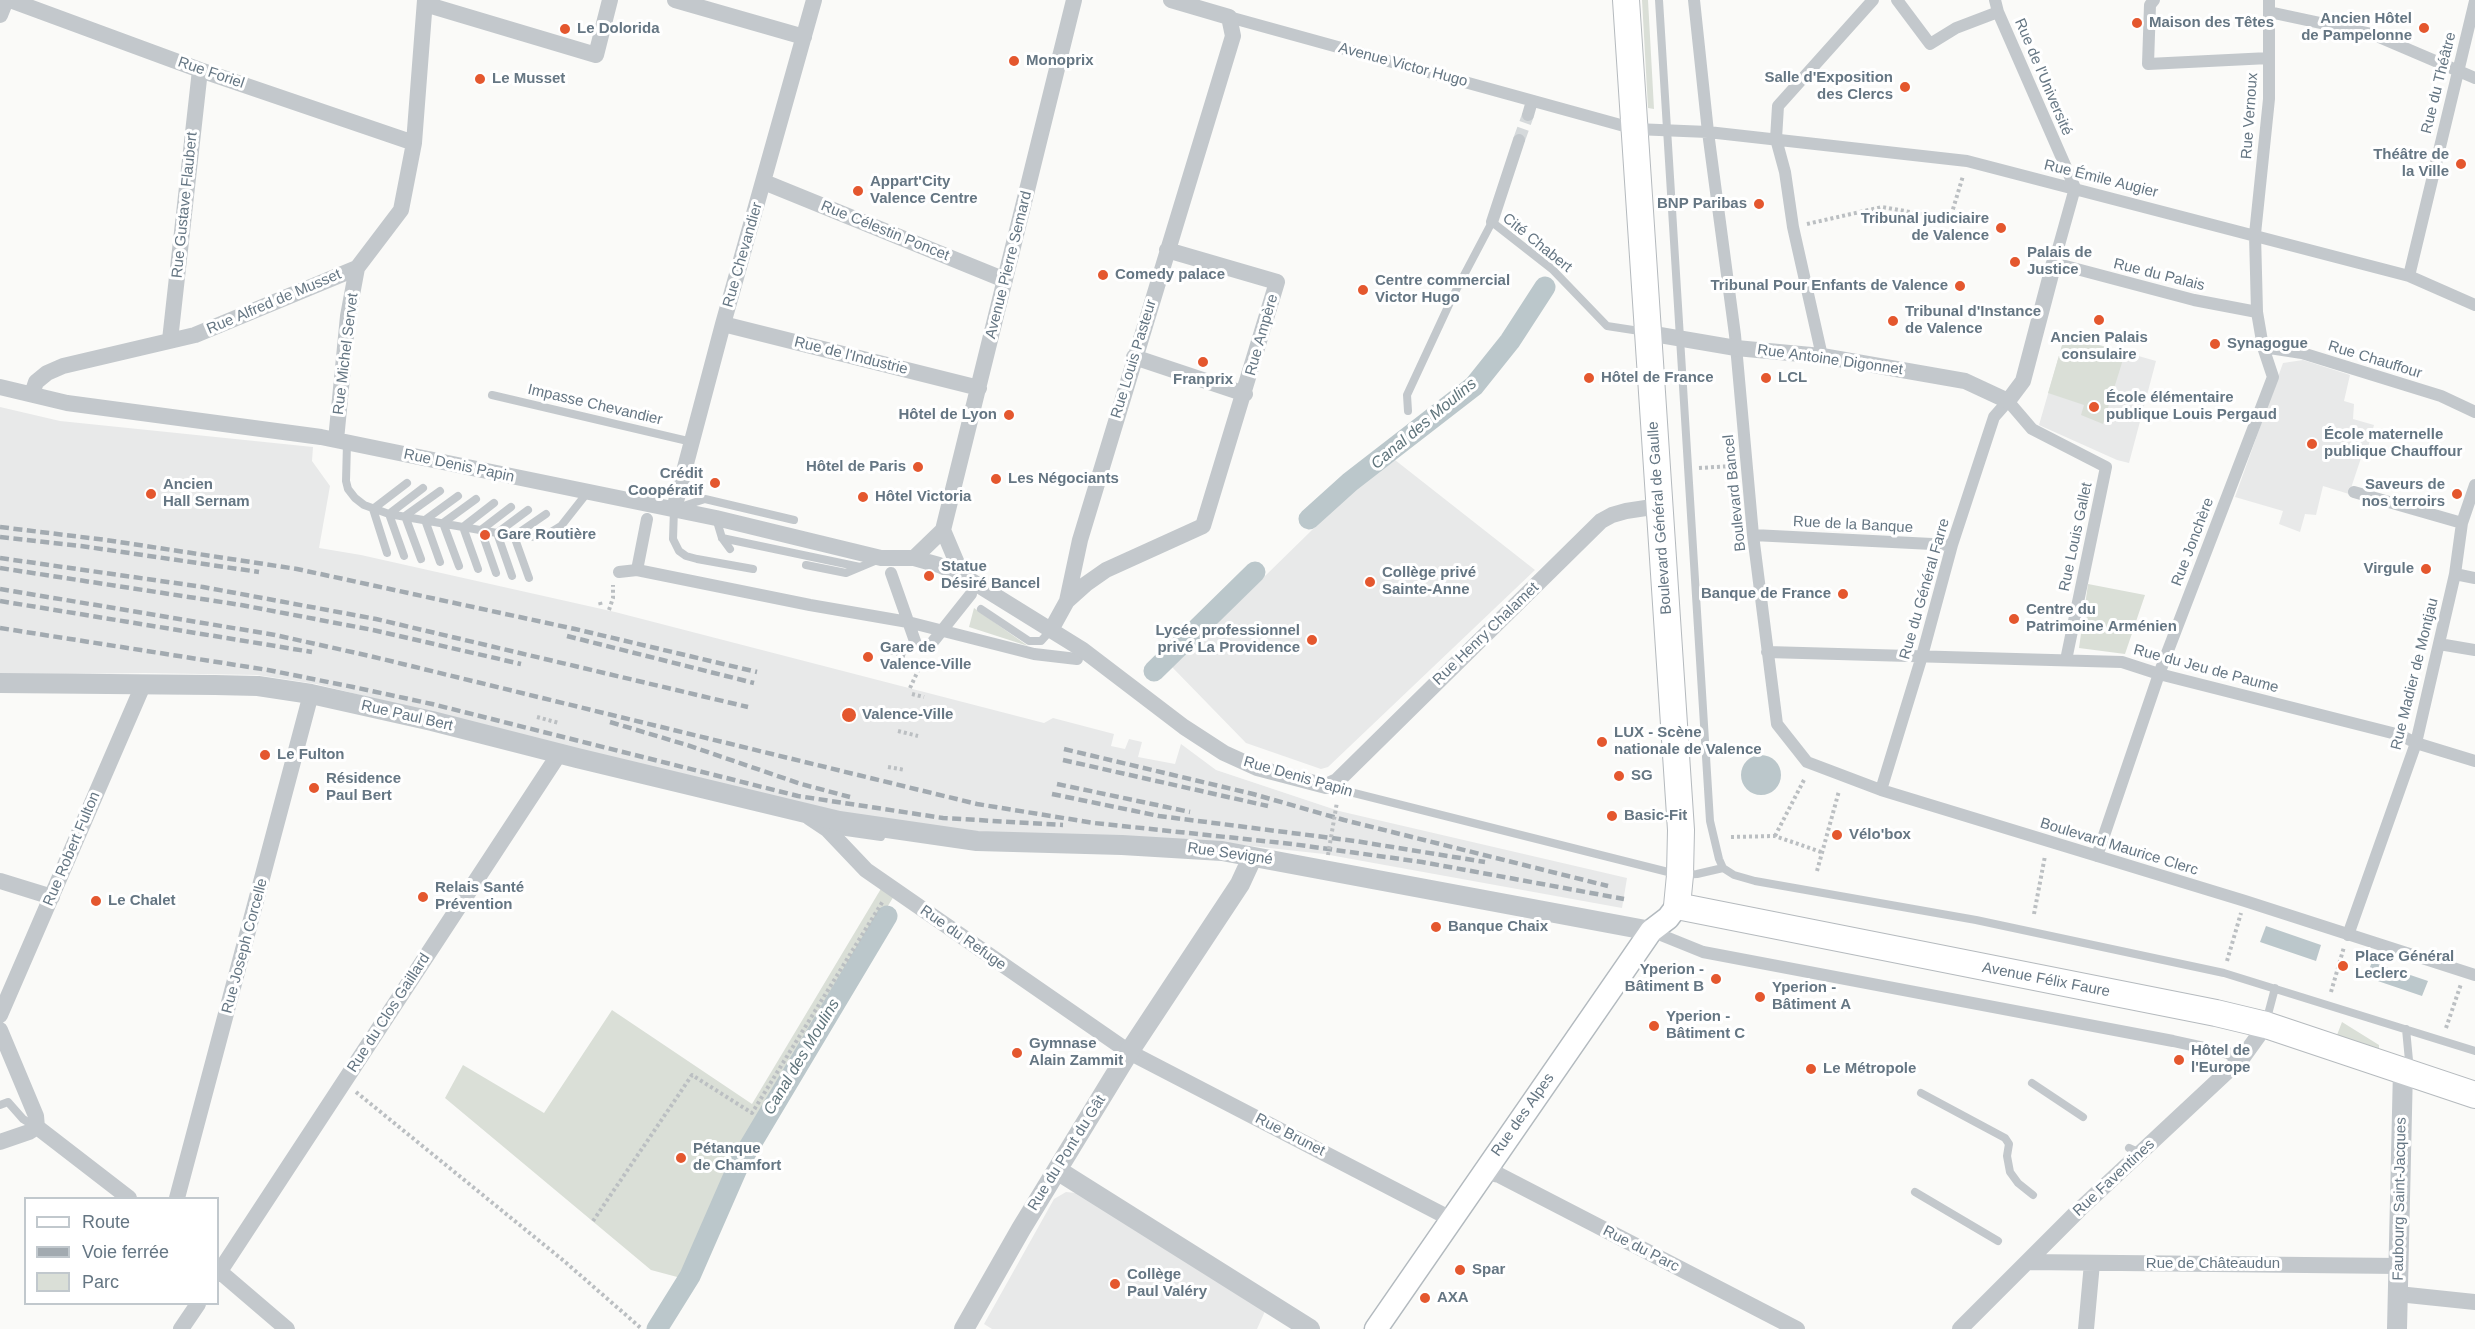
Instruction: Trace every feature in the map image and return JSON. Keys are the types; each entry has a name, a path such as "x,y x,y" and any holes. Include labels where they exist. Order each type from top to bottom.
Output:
{"main road":[{"name":"Boulevard Général de Gaulle","path":"1626,0 1681,830 1677,906"},
{"name":"Rue des Alpes","path":"1376,1329 1651,931 1668,918 1677,906"},
{"name":"Avenue Félix Faure","path":"1677,906 2216,1013 2265,1025 2406,1070 2475,1095"}],"street":[{"path":"0,15 8,0"},
{"name":"Rue Foriel","path":"8,0 200,70 414,142"},
{"path":"425,2 596,55 610,0"},
{"name":"Rue Chevandier","path":"675,510 723,324 814,0"},
{"name":"Avenue Pierre Semard","path":"943,530 1074,0"},
{"name":"Avenue Victor Hugo","path":"1171,0 1635,129 1667,130"},
{"name":"Boulevard Bancel","path":"1694,0 1708,132 1736,348 1753,535 1777,724 1807,762 1881,790"},
{"path":"1822,356 1793,227 1785,172 1776,139 1778,106 1874,0"},
{"path":"1897,0 1930,44 1997,6"},
{"path":"2154,0 2150,5 2148,64 2269,58"},
{"path":"682,1 804,37"},
{"name":"Rue Alfred de Musset","path":"32,394 36,382 63,366 206,331 357,268 401,210 414,142 425,2"},
{"name":"Rue du Théâtre","path":"2409,276 2475,2"},
{"name":"Rue de l'Université","path":"1997,6 2075,188"},
{"path":"2269,6 2372,34 2475,78"},
{"name":"Rue Vernoux","path":"2269,6 2269,99 2255,234 2257,312 2263,347 2273,377"},
{"name":"Rue Louis Pasteur","path":"1048,632 1067,601 1080,540 1230,48 1233,36 1229,17"},
{"name":"Rue Gustave Flaubert","path":"170,340 200,70"},
{"path":"1528,115 1532,101"},
{"name":"Rue Émile Augier","path":"1667,130 1776,139 1968,161 2409,276 2475,305"},
{"path":"1492,222 1519,140"},
{"name":"Rue Célestin Poncet","path":"764,182 1005,280"},
{"path":"2008,401 2023,381 2075,188"},
{"name":"Rue Ampère","path":"1167,250 1277,282 1245,394"},
{"name":"Rue du Palais","path":"2054,263 2194,300 2257,312"},
{"name":"Rue Michel Servet","path":"341,442 348,316 357,268"},
{"name":"Rue de l'Industrie","path":"723,324 979,388"},
{"name":"Rue Antoine Digonnet","path":"1648,333 1736,348 1822,356 1965,381 2008,401"},
{"name":"Rue Chauffour","path":"2263,347 2302,353 2431,392 2475,412"},
{"path":"1067,601 1106,570 1203,526 1245,394 1134,357"},
{"name":"Rue Jonchère","path":"2097,856 2159,674 2273,377"},
{"name":"Rue Denis Papin","path":"0,387 67,403 341,442 716,518 881,558 914,558 939,565 962,575 1048,632 1083,650 1206,743 1257,768 1326,786"},
{"name":"Rue du Général Farre","path":"1881,790 1922,656 1952,545 1994,417 2008,401"},
{"name":"Rue Louis Gallet","path":"2008,401 2032,429 2106,467 2066,660"},
{"name":"Rue Madier de Montjau","path":"2348,935 2416,743 2455,574 2462,523 2475,485"},
{"path":"2354,492 2462,523"},
{"name":"Rue Henry Chalamet","path":"1326,786 1337,781 1601,521 1626,511 1659,506"},
{"path":"637,570 647,519"},
{"path":"914,558 932,544 943,530 962,575"},
{"name":"Rue de la Banque","path":"1753,535 1952,545"},
{"path":"616,573 637,570 908,622 1034,654 1077,659"},
{"path":"891,573 908,622 922,646 942,630 971,594"},
{"path":"2455,574 2475,578"},
{"path":"2439,644 2475,650"},
{"name":"Rue du Jeu de Paume","path":"1767,652 2122,662 2159,674 2400,735 2416,743 2475,761"},
{"name":"Rue Paul Bert","path":"1,685 144,683 258,686 311,694 432,721 805,814"},
{"name":"Rue Robert Fulton","path":"0,1015 144,683"},
{"name":"Rue Joseph Corcelle","path":"178,1197 183,1186 311,694"},
{"name":"Rue du Clos Gaillard","path":"219,1270 344,1082 568,756"},
{"name":"Boulevard Maurice Clerc","path":"1881,790 2244,901 2470,974"},
{"name":"Rue du Refuge","path":"805,814 828,829 866,870 1129,1053"},
{"name":"Rue Sevigné","path":"805,814 955,839 1222,851 1651,931"},
{"name":"Rue du Pont du Gât","path":"964,1329 1021,1228 1129,1053 1240,884 1252,858"},
{"path":"0,881 52,897"},
{"path":"1651,931 1708,953 2173,1041 2228,1053 2239,1060"},
{"name":"Rue Faventines","path":"1960,1329 2024,1258 2134,1150 2239,1060 2265,1025"},
{"path":"0,1030 36,1116 37,1127 128,1197"},
{"name":"Rue Brunet","path":"1129,1053 1451,1219"},
{"name":"Faubourg Saint-Jacques","path":"2397,1329 2402,1295 2398,1266 2406,1070"},
{"path":"0,1142 37,1127"},
{"path":"1057,1170 1310,1329"},
{"name":"Rue du Parc","path":"1484,1172 1498,1175 1797,1329"},
{"name":"Rue de Châteaudun","path":"2024,1258 2092,1263 2398,1266"},
{"path":"2086,1329 2092,1263"},
{"path":"219,1273 287,1329"},
{"path":"2402,1295 2475,1302"},
{"path":"181,1329 197,1305"}],"lane":[{"path":"1659,0 1710,821 1719,859 1724,868 1734,875 1755,880 2078,940 2224,973 2475,1051"},
{"name":"Cité Chabert","path":"1408,411 1407,395 1453,297 1492,222 1552,269 1606,326 1648,333"},
{"name":"Impasse Chevandier","path":"492,395 692,442"},
{"path":"341,442 348,489 355,498 373,509 389,514 514,536 539,537 548,534 569,518 587,493"},
{"path":"373,509 407,483"},
{"path":"389,514 423,488"},
{"path":"405,516 440,490"},
{"path":"424,520 458,496"},
{"path":"443,523 476,499"},
{"path":"753,569 697,559 679,551 673,539 675,510 705,499 794,520"},
{"path":"463,527 494,503"},
{"path":"481,530 511,507"},
{"path":"373,509 387,553"},
{"path":"497,533 528,510"},
{"path":"389,514 404,556"},
{"path":"514,536 546,514"},
{"path":"405,516 421,559"},
{"path":"716,518 722,537 730,549"},
{"path":"424,520 440,562"},
{"path":"443,523 459,566"},
{"path":"463,527 478,570"},
{"path":"481,530 496,573"},
{"path":"497,533 512,576"},
{"path":"514,536 529,578"},
{"path":"722,537 860,567"},
{"path":"806,565 846,573 881,558"},
{"path":"981,609 1029,640 1041,641 1048,632"},
{"path":"568,756 585,763 828,829 978,849 1124,854 1234,862 1252,858"},
{"name":"Rue Denis Papin","path":"1326,786 1680,874 1697,874 1724,868"},
{"path":"2265,1025 2275,988"},
{"path":"2406,1029 2402,1295 2406,1329"},
{"path":"2032,1083 2084,1117"},
{"path":"1921,1092 2005,1138 2008,1144 2007,1156 2010,1172 2018,1183 2033,1195"},
{"path":"0,1105 8,1102 23,1119 37,1127"},
{"path":"1915,1191 1998,1241"}],"path":[{"path":"1793,227 1882,207 1950,219 1968,161"},
{"path":"1698,468 1746,466"},
{"path":"609,610 616,573"},
{"path":"910,688 922,646"},
{"path":"912,694 924,698"},
{"path":"537,717 559,723"},
{"path":"898,731 918,736"},
{"path":"1774,836 1812,764"},
{"path":"888,767 905,770"},
{"path":"1816,871 1844,776"},
{"path":"1328,855 1337,802"},
{"path":"1731,837 1774,836 1821,852"},
{"path":"2034,914 2049,841"},
{"path":"593,1221 692,1075 752,1113 891,888"},
{"path":"2227,961 2244,901"},
{"path":"2331,992 2348,935"},
{"path":"2446,1030 2470,974"},
{"path":"344,1082 564,1261 642,1329"}],"shaded area":[{"name":"École élémentaire publique Louis Pergaud","path":"2065,335 2156,361 2129,463 2117,460 2039,425"},
{"name":"École maternelle publique Chauffour","path":"2303,360 2350,375 2344,401 2354,404 2353,419 2374,425 2365,459 2361,458 2349,494 2323,486 2316,515 2305,514 2300,532 2279,524 2283,511 2235,497 2283,363"},
{"path":"0,407 60,421 313,447 312,461 330,486 319,548 361,555 615,612 1044,723 1053,718 1114,734 1111,746 1125,749 1129,739 1142,742 1138,757 1175,764 1181,744 1216,770 1339,811 1627,878 1622,908 1324,854 1215,842 967,832 841,814 316,684 257,675 145,673 0,675"},
{"path":"1395,460 1535,570 1328,767 1321,769 1246,743 1172,667 1358,485"},
{"path":"1761,755 1775,761 1781,775 1775,789 1761,795 1747,789 1741,775 1747,761"},
{"path":"2266,926 2321,945 2316,961 2260,942"},
{"path":"2372,962 2428,981 2422,996 2366,977"},
{"name":"Collège Paul Valéry","path":"1066,1192 1076,1193 1266,1309 1257,1329 992,1329 984,1324 1054,1199"}],"green space":[{"path":"1642,0 1648,0 1654,109 1648,108"},
{"path":"2065,335 2125,353 2103,424 2081,415 2084,405 2048,393"},
{"path":"2088,584 2145,595 2125,654 2079,648"},
{"path":"974,608 1028,646 969,627"},
{"path":"885,882 897,891 760,1116 681,1278 651,1270 445,1098 463,1065 544,1113 612,1010 752,1104"},
{"path":"2342,1022 2379,1045 2379,1049 2337,1035"}],"waterway":[{"name":"Canal des Moulins","path":"1309,519 1350,482 1474,386 1510,341 1545,287"},
{"name":"Canal des Moulins","path":"1154,671 1255,572"},
{"name":"Canal des Moulins","path":"657,1329 690,1276 739,1164 887,916"}],"tunnel":[{"path":"1519,140 1528,115"}],"railway":[{"path":"0,527 106,540 297,569 575,629 757,672"},
{"path":"0,537 81,546 259,572"},
{"path":"0,558 203,587 376,619 748,707"},
{"path":"0,568 241,605 373,630 521,664"},
{"path":"0,589 275,635 370,656 977,804 1094,823 1292,844 1422,862 1624,899"},
{"path":"0,601 312,652"},
{"path":"0,628 268,670 353,687 432,704 798,796 943,818 1063,825"},
{"path":"567,636 754,683"},
{"path":"610,722 687,745 801,784 850,797"},
{"path":"1064,749 1253,794 1344,820 1608,886"},
{"path":"1063,760 1268,806"},
{"path":"1057,784 1190,812"},
{"path":"1052,794 1159,816 1355,841 1485,862"}],"place":[{"name":"Maison des Têtes","path":"2137,23"},
{"name":"Ancien Hôtel de Pampelonne","path":"2424,28"},
{"name":"Le Dolorida","path":"565,29"},
{"name":"Monoprix","path":"1014,61"},
{"name":"Le Musset","path":"480,79"},
{"name":"Salle d'Exposition des Clercs","path":"1905,87"},
{"name":"Théâtre de la Ville","path":"2461,164"},
{"name":"Appart'City Valence Centre","path":"858,191"},
{"name":"BNP Paribas","path":"1759,204"},
{"name":"Tribunal judiciaire de Valence","path":"2001,228"},
{"name":"Palais de Justice","path":"2015,262"},
{"name":"Comedy palace","path":"1103,275"},
{"name":"Tribunal Pour Enfants de Valence","path":"1960,286"},
{"name":"Centre commercial Victor Hugo","path":"1363,290"},
{"name":"Ancien Palais consulaire","path":"2099,320"},
{"name":"Tribunal d'Instance de Valence","path":"1893,321"},
{"name":"Synagogue","path":"2215,344"},
{"name":"Franprix","path":"1203,362"},
{"name":"Hôtel de France","path":"1589,378"},
{"name":"LCL","path":"1766,378"},
{"name":"École élémentaire publique Louis Pergaud","path":"2094,407"},
{"name":"Hôtel de Lyon","path":"1009,415"},
{"name":"École maternelle publique Chauffour","path":"2312,444"},
{"name":"Hôtel de Paris","path":"918,467"},
{"name":"Les Négociants","path":"996,479"},
{"name":"Crédit Coopératif","path":"715,483"},
{"name":"Ancien Hall Sernam","path":"151,494"},
{"name":"Saveurs de nos terroirs","path":"2457,494"},
{"name":"Hôtel Victoria","path":"863,497"},
{"name":"Gare Routière","path":"485,535"},
{"name":"Virgule","path":"2426,569"},
{"name":"Statue Désiré Bancel","path":"929,576"},
{"name":"Collège privé Sainte-Anne","path":"1370,582"},
{"name":"Banque de France","path":"1843,594"},
{"name":"Centre du Patrimoine Arménien","path":"2014,619"},
{"name":"Lycée professionnel privé La Providence","path":"1312,640"},
{"name":"Gare de Valence-Ville","path":"868,657"},
{"name":"Valence-Ville","path":"849,715"},
{"name":"LUX - Scène nationale de Valence","path":"1602,742"},
{"name":"Le Fulton","path":"265,755"},
{"name":"SG","path":"1619,776"},
{"name":"Résidence Paul Bert","path":"314,788"},
{"name":"Basic-Fit","path":"1612,816"},
{"name":"Vélo'box","path":"1837,835"},
{"name":"Relais Santé Prévention","path":"423,897"},
{"name":"Le Chalet","path":"96,901"},
{"name":"Banque Chaix","path":"1436,927"},
{"name":"Place Général Leclerc","path":"2343,966"},
{"name":"Yperion - Bâtiment B","path":"1716,979"},
{"name":"Yperion - Bâtiment A","path":"1760,997"},
{"name":"Yperion - Bâtiment C","path":"1654,1026"},
{"name":"Gymnase Alain Zammit","path":"1017,1053"},
{"name":"Hôtel de l'Europe","path":"2179,1060"},
{"name":"Le Métropole","path":"1811,1069"},
{"name":"Pétanque de Chamfort","path":"681,1158"},
{"name":"Spar","path":"1460,1270"},
{"name":"Collège Paul Valéry","path":"1115,1284"},
{"name":"AXA","path":"1425,1298"}]}
